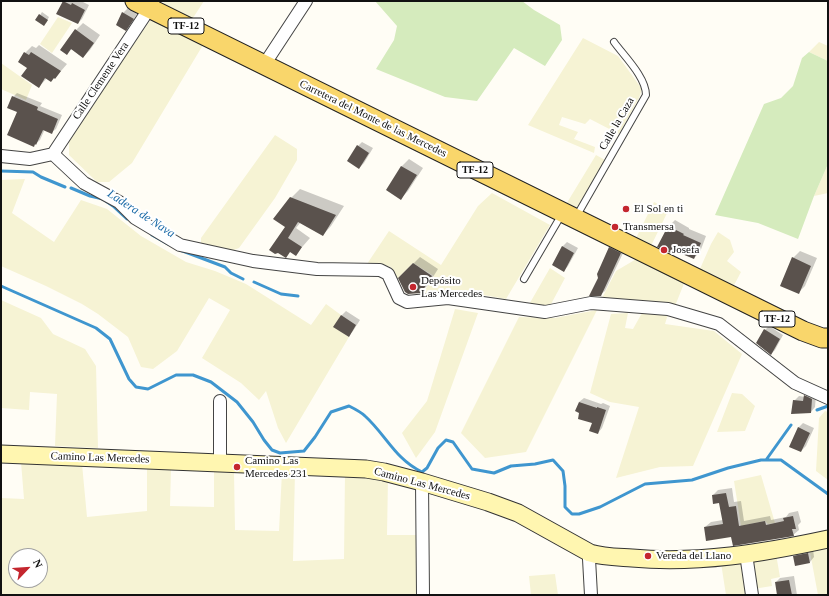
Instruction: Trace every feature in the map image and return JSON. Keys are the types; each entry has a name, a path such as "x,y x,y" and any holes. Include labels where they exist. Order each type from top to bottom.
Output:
{"main road":[{"name":"Carretera del Monte de las Mercedes","path":"147,3 264,65 802,331 822,338 828,338"},
{"name":"Camino Las Mercedes","path":"1,454 366,469 384,472 488,502 518,513 590,553 600,556 661,561 718,558 828,539"}],"street":[{"path":"264,65 306,1"},
{"name":"Calle Clemente Vera","path":"53,154 147,3"},
{"path":"1,156 30,159 53,154 84,183 119,202 135,218 180,245 210,253 258,262 317,269 380,270 388,274 400,298 407,302 448,298 545,312 591,303 668,309 719,324 795,383 828,398"},
{"path":"220,401 220,463"},
{"path":"422,482 423,595"},
{"path":"590,553 591,595"},
{"path":"746,554 752,595"}],"lane":[{"name":"Calle la Caza","path":"524,279 569,215 646,95 646,89 643,81 614,42"}],"shaded area":[{"path":"165,1 204,1 191,21 162,5"},
{"path":"58,17 72,23 52,53 40,44"},
{"path":"152,18 203,45 132,163 109,182 97,182 69,155 69,136"},
{"path":"583,38 618,56 642,89 639,98 619,134 590,119 585,124 562,117 559,125 578,132 574,139 595,147 594,153 528,125"},
{"path":"819,42 828,46 828,61 809,52"},
{"path":"1,63 32,85 26,100 1,89"},
{"path":"275,135 297,149 297,160 275,198 239,248 229,252 201,246 201,238"},
{"path":"596,155 605,160 576,210 565,206"},
{"path":"828,164 828,193 814,196"},
{"path":"25,179 12,213 54,242 81,200 107,209 141,236 186,262 215,271 246,284 311,325 326,304 341,315 334,327 349,337 286,443 278,428 266,391 259,400 241,383 202,358 230,310 209,298 177,351 153,369 141,367 128,337 98,314 82,304 46,286 1,266 1,180"},
{"path":"492,193 550,225 506,299 455,290 423,293 434,276 413,263 396,280 391,267 379,264 367,264 389,231 441,265 478,206"},
{"path":"654,202 669,209 650,248 635,240"},
{"path":"718,232 730,240 734,252 727,261 741,272 732,289 699,271"},
{"path":"638,258 685,281 675,306 602,298 616,271"},
{"path":"550,268 565,278 550,306 527,308"},
{"path":"1,300 41,318 53,334 85,349 96,366 98,448 55,446 57,394 30,392 29,410 1,408"},
{"path":"455,309 478,313 435,432 416,458 402,433 427,401"},
{"path":"597,310 526,452 485,458 461,433 519,317 555,318"},
{"path":"628,313 625,328 633,329 642,313 668,314 665,324 714,331 742,354 693,466 660,467 616,478 639,407 610,402 590,393 611,314"},
{"path":"732,393 742,394 755,406 745,431 717,432"},
{"path":"825,411 828,412 828,480 816,471 819,418"},
{"path":"21,462 82,464 87,517 147,511 147,467 171,468 170,506 214,507 214,471 234,472 235,530 279,531 282,472 295,472 293,561 344,559 345,473 388,478 387,535 419,535 419,595 1,595 1,498 24,499"},
{"path":"761,475 775,523 768,524 765,521 741,526 734,481"},
{"path":"828,543 828,595 818,595 809,547"},
{"path":"776,554 780,577 771,579 772,586 753,589 748,558"},
{"path":"743,560 748,595 726,595 721,563"},
{"path":"555,574 558,595 531,595 529,576"}],"green space":[{"path":"375,1 522,1 534,10 560,25 562,40 545,66 514,48 477,101 445,97 376,69 394,40 397,26"},
{"path":"809,52 828,61 828,164 798,239 758,223 715,215 764,104 781,98 793,86 802,58"}],"building":[{"path":"63,1 71,5 72,3 85,10 78,24 56,14"},
{"path":"122,12 134,19 126,31 116,25"},
{"path":"39,14 48,20 44,26 35,20"},
{"path":"75,29 94,43 83,58 71,49 67,55 60,50"},
{"path":"24,52 29,55 31,52 61,71 51,82 45,78 39,88 21,76 27,68 18,62"},
{"path":"12,96 38,107 37,110 58,119 52,134 43,130 34,147 7,135 17,112 7,108"},
{"path":"357,145 369,153 359,169 347,161"},
{"path":"401,166 417,175 401,200 386,190"},
{"path":"290,197 336,215 323,236 298,222 288,238 302,247 296,256 290,252 286,258 269,250 285,227 273,219"},
{"path":"668,226 701,243 694,259 675,251 673,254 657,247"},
{"path":"562,246 574,253 564,272 552,265"},
{"path":"609,247 621,253 601,296 589,296 598,278 597,274"},
{"path":"792,257 811,266 799,294 780,286"},
{"name":"Depósito Las Mercedes","path":"413,263 432,276 421,293 408,294 405,292 398,278"},
{"path":"341,315 356,325 349,337 333,327"},
{"path":"764,329 780,339 771,355 756,343"},
{"path":"804,395 812,399 811,413 791,414 793,400 803,401"},
{"path":"579,402 606,410 598,434 589,431 592,423 578,419 579,413 575,411"},
{"path":"798,427 810,433 801,452 789,447"},
{"path":"726,493 729,507 736,506 739,526 765,521 766,525 784,521 783,518 793,516 796,529 792,529 794,536 733,546 731,537 706,541 704,527 723,524 719,503 713,504 712,495"},
{"path":"808,553 810,563 795,566 793,556"},
{"path":"789,580 792,595 777,595 775,582"}],"waterway":[{"name":"Ladera de Nava","path":"1,171 33,172 65,187"},
{"name":"Ladera de Nava","path":"71,188 90,196 103,199 127,219"},
{"name":"Ladera de Nava","path":"152,235 168,244"},
{"name":"Ladera de Nava","path":"180,250 225,267 231,273 243,279"},
{"name":"Ladera de Nava","path":"254,282 281,294 298,296"},
{"path":"1,286 96,328 110,339 129,379 136,387 148,389 176,375 193,375 211,382 237,402 272,450 280,453 304,451 331,412 349,406 358,411 372,423 398,454 413,467 422,472 427,468 438,448 446,440 453,442 472,469 494,473 511,466 535,464 553,460 563,471 565,507 572,514 579,514 600,507 645,484 692,480 728,468 761,460 781,460 828,494"},
{"path":"817,410 828,406"},
{"path":"766,460 791,425"}],"place":[{"name":"El Sol en ti","path":"626,209"},
{"name":"Transmersa","path":"615,227"},
{"name":"Josefa","path":"664,250"},
{"name":"Depósito Las Mercedes","path":"413,287"},
{"name":"Camino Las Mercedes 231","path":"237,467"},
{"name":"Vereda del Llano","path":"648,556"}]}
